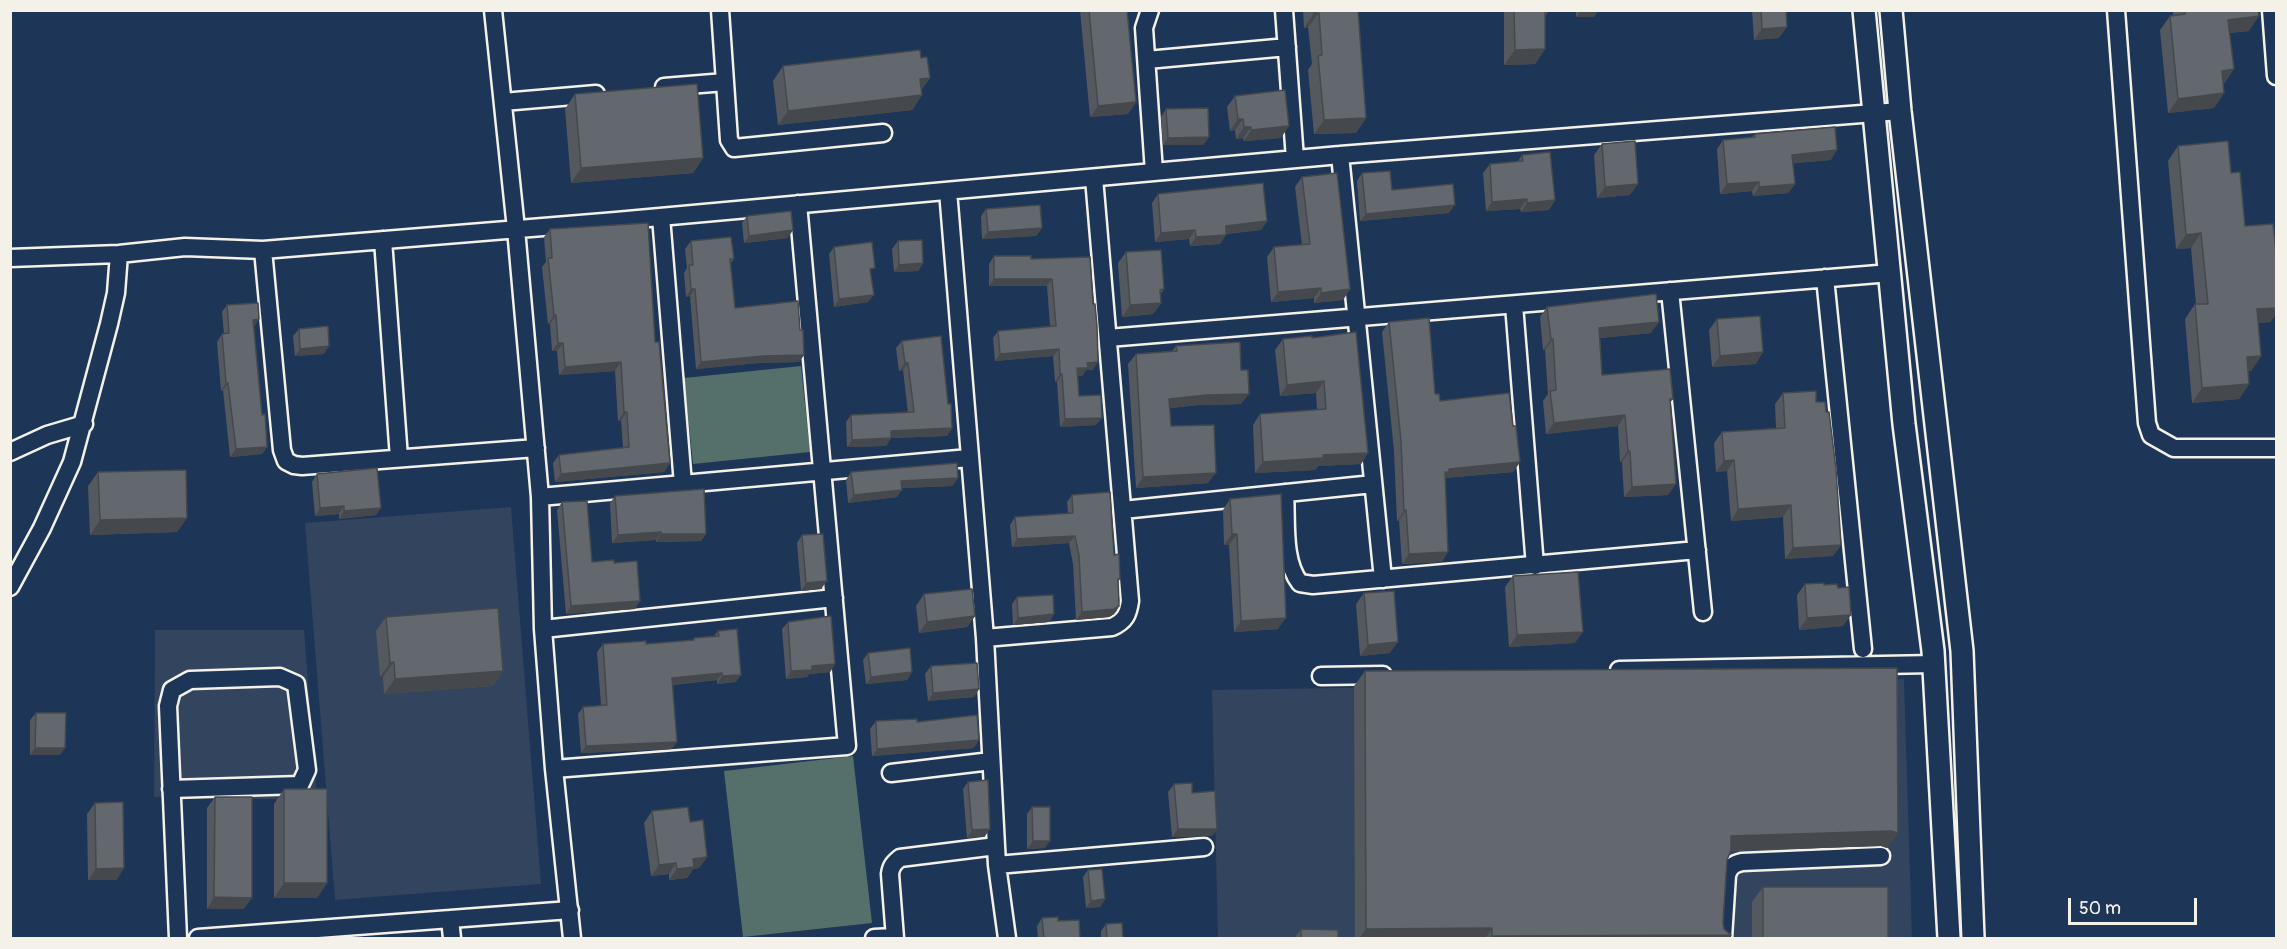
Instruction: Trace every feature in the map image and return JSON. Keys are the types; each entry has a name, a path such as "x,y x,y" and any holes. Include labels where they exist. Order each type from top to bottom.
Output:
{"main road":[{"path":"1864,10 1904,424 1934,664 1949,939"},
{"path":"1891,10 1900,111 1962,651 1973,939"}],"street":[{"path":"493,10 536,448 540,497 543,629 554,768 572,939"},
{"path":"720,10 729,140 734,148 883,133"},
{"path":"1150,10 1144,28 1154,172"},
{"path":"1284,10 1295,159"},
{"path":"2116,10 2146,423 2151,435 2174,448 2277,448"},
{"path":"2271,10 2277,76"},
{"path":"1147,60 1287,47"},
{"path":"644,89 725,82"},
{"path":"503,102 609,93"},
{"path":"10,258 119,254 185,247 263,250 660,217 1340,155 1900,111"},
{"path":"1340,155 1383,579"},
{"path":"985,638 1112,627 1123,622 1128,613 1130,601 1123,510 1094,177"},
{"path":"948,191 985,638 997,865 1007,939"},
{"path":"554,768 847,746 798,204"},
{"path":"660,217 683,484"},
{"path":"383,240 399,458"},
{"path":"263,250 282,450 286,461 302,466 536,448"},
{"path":"10,587 46,520 72,462 109,324 116,293 119,254"},
{"path":"1108,338 1890,273"},
{"path":"1825,278 1863,649"},
{"path":"1671,291 1703,612"},
{"path":"1514,304 1535,566"},
{"path":"10,452 47,435 84,424"},
{"path":"540,497 969,458"},
{"path":"1123,510 1373,484"},
{"path":"1285,493 1289,560 1292,573 1300,584 1313,585 1535,566 1697,550"},
{"path":"543,629 834,598"},
{"path":"1603,670 1934,664"},
{"path":"1321,676 1403,675"},
{"path":"171,789 300,785 307,770 296,684 280,677 190,680 172,690 168,706 171,789 178,939"},
{"path":"891,772 991,761"},
{"path":"873,939 895,938 890,874 891,866 900,858 996,846"},
{"path":"997,865 1204,847"},
{"path":"1723,939 1727,874 1729,868 1734,864 1881,856"},
{"path":"198,939 267,936 570,910"},
{"path":"450,919 452,939"}],"shaded area":[{"path":"511,507 541,884 335,900 305,523"},
{"path":"155,630 304,630 317,800 154,797"},
{"path":"1904,679 1912,938 1218,938 1212,690"}],"green space":[{"path":"801,366 810,452 693,464 684,378"},
{"path":"853,756 872,923 743,937 724,771"}],"building":[{"path":"1089,10 1127,10 1136,102 1098,106"},
{"path":"1314,10 1358,10 1366,118 1324,120 1318,56 1322,55 1319,13 1314,13"},
{"path":"1514,10 1545,10 1545,49 1515,50"},
{"path":"1761,10 1786,10 1787,27 1762,29"},
{"path":"2185,10 2258,10 2259,16 2228,20 2234,69 2222,71 2224,93 2178,99 2170,16 2185,14"},
{"path":"920,50 921,58 927,57 930,78 920,79 922,95 788,111 783,66"},
{"path":"697,84 703,158 581,168 575,94"},
{"path":"1285,90 1289,126 1251,130 1251,127 1244,127 1243,119 1238,119 1235,96"},
{"path":"1208,108 1209,137 1168,138 1166,109"},
{"path":"1835,127 1837,150 1792,155 1795,184 1759,187 1759,182 1727,184 1723,140 1755,137 1755,134"},
{"path":"1635,141 1638,184 1605,187 1602,144"},
{"path":"2228,141 2231,173 2240,172 2245,226 2273,224 2277,261 2277,308 2257,309 2261,356 2247,357 2249,384 2202,388 2195,304 2208,304 2201,233 2186,235 2178,146"},
{"path":"1550,152 1555,200 1527,203 1527,199 1492,202 1490,164 1523,161 1522,155"},
{"path":"1390,171 1392,190 1453,184 1455,205 1366,214 1362,173"},
{"path":"1337,173 1350,289 1321,293 1321,288 1278,292 1274,247 1310,244 1302,177"},
{"path":"1263,183 1267,221 1226,226 1226,235 1196,237 1195,230 1161,233 1158,194"},
{"path":"1040,205 1042,228 988,232 986,209"},
{"path":"791,211 793,230 749,236 747,216"},
{"path":"648,223 655,342 659,342 670,463 561,474 559,455 629,447 621,362 565,367 563,343 558,343 556,315 554,315 548,258 552,258 550,229"},
{"path":"731,237 734,259 730,259 735,308 798,301 804,355 701,362 695,289 691,289 689,265 693,265 691,241"},
{"path":"922,240 923,263 899,265 898,241"},
{"path":"872,242 875,268 870,269 874,295 839,299 834,247"},
{"path":"1161,250 1164,289 1160,290 1161,303 1130,305 1126,252"},
{"path":"994,256 1031,256 1031,259 1090,257 1098,362 1087,363 1088,368 1077,368 1079,396 1101,395 1102,418 1065,419 1059,349 1000,354 998,331 1056,326 1052,279 994,279"},
{"path":"1656,294 1659,322 1599,328 1602,375 1670,369 1676,484 1632,487 1625,415 1554,423 1550,391 1556,390 1553,339 1551,339 1547,307"},
{"path":"258,303 259,319 253,320 267,447 236,449 228,383 226,383 222,334 229,333 227,305"},
{"path":"1760,316 1763,352 1720,356 1717,319"},
{"path":"1429,318 1435,394 1439,394 1440,401 1509,393 1520,462 1449,469 1449,472 1445,472 1448,552 1409,554 1389,322"},
{"path":"328,326 329,346 300,349 299,329"},
{"path":"1356,332 1368,453 1323,455 1323,458 1263,462 1260,414 1326,409 1324,381 1287,385 1283,339"},
{"path":"941,336 948,404 951,404 952,428 891,431 891,438 852,440 851,415 914,412 908,363 905,363 902,341"},
{"path":"1240,342 1241,370 1248,370 1249,394 1169,399 1171,426 1214,425 1216,473 1143,477 1136,354 1177,351 1176,346"},
{"path":"1816,391 1816,402 1825,402 1826,412 1829,412 1836,469 1841,545 1793,548 1791,505 1738,509 1734,460 1724,461 1722,432 1785,428 1783,393"},
{"path":"957,463 958,478 901,481 902,490 854,495 851,472"},
{"path":"377,468 381,508 344,511 344,506 320,508 317,474"},
{"path":"186,470 187,518 100,520 98,472"},
{"path":"704,489 706,534 661,534 661,532 618,535 615,496"},
{"path":"1110,492 1114,555 1119,554 1119,606 1114,609 1082,612 1079,556 1075,536 1017,539 1015,517 1073,513 1072,495"},
{"path":"1281,494 1286,618 1241,621 1237,534 1232,534 1230,499"},
{"path":"587,501 592,562 637,561 640,601 571,606 562,502"},
{"path":"823,534 827,581 806,583 802,535"},
{"path":"1578,572 1583,632 1517,635 1513,576"},
{"path":"1824,583 1824,585 1837,584 1838,588 1849,587 1851,615 1807,618 1805,584"},
{"path":"972,589 975,616 927,622 924,594"},
{"path":"1394,591 1398,642 1368,645 1364,593"},
{"path":"1053,595 1054,614 1018,618 1017,597"},
{"path":"498,608 503,671 395,679 394,662 390,663 386,617"},
{"path":"831,616 835,664 812,666 812,670 791,671 788,622"},
{"path":"737,629 741,675 722,676 722,673 672,678 677,742 586,746 583,707 607,705 603,644 646,641 646,644 694,640 694,638 719,636 718,631"},
{"path":"910,648 912,672 871,677 868,653"},
{"path":"977,663 979,689 933,693 931,666"},
{"path":"1897,668 1898,833 1891,831 1731,836 1723,923 1724,929 1731,935 1492,936 1492,928 1366,929 1365,671"},
{"path":"36,713 66,713 65,748 35,748"},
{"path":"977,715 979,740 877,749 876,721 917,719 917,722"},
{"path":"988,780 990,829 972,830 968,782"},
{"path":"1192,783 1192,793 1215,791 1217,829 1178,829 1174,784"},
{"path":"284,789 327,789 327,883 284,883"},
{"path":"215,797 252,797 252,898 214,897"},
{"path":"123,802 124,868 96,869 95,803"},
{"path":"688,807 690,822 703,820 707,857 693,859 694,867 677,869 676,863 659,865 652,811"},
{"path":"1032,807 1050,807 1050,841 1033,841"},
{"path":"1102,869 1105,899 1091,901 1088,870"},
{"path":"1763,887 1888,887 1888,939 1763,939"},
{"path":"1058,917 1058,921 1079,920 1080,939 1044,939 1042,918"},
{"path":"1122,923 1123,939 1107,939 1106,924"},
{"path":"1301,929 1338,930 1338,939 1301,939"}]}
